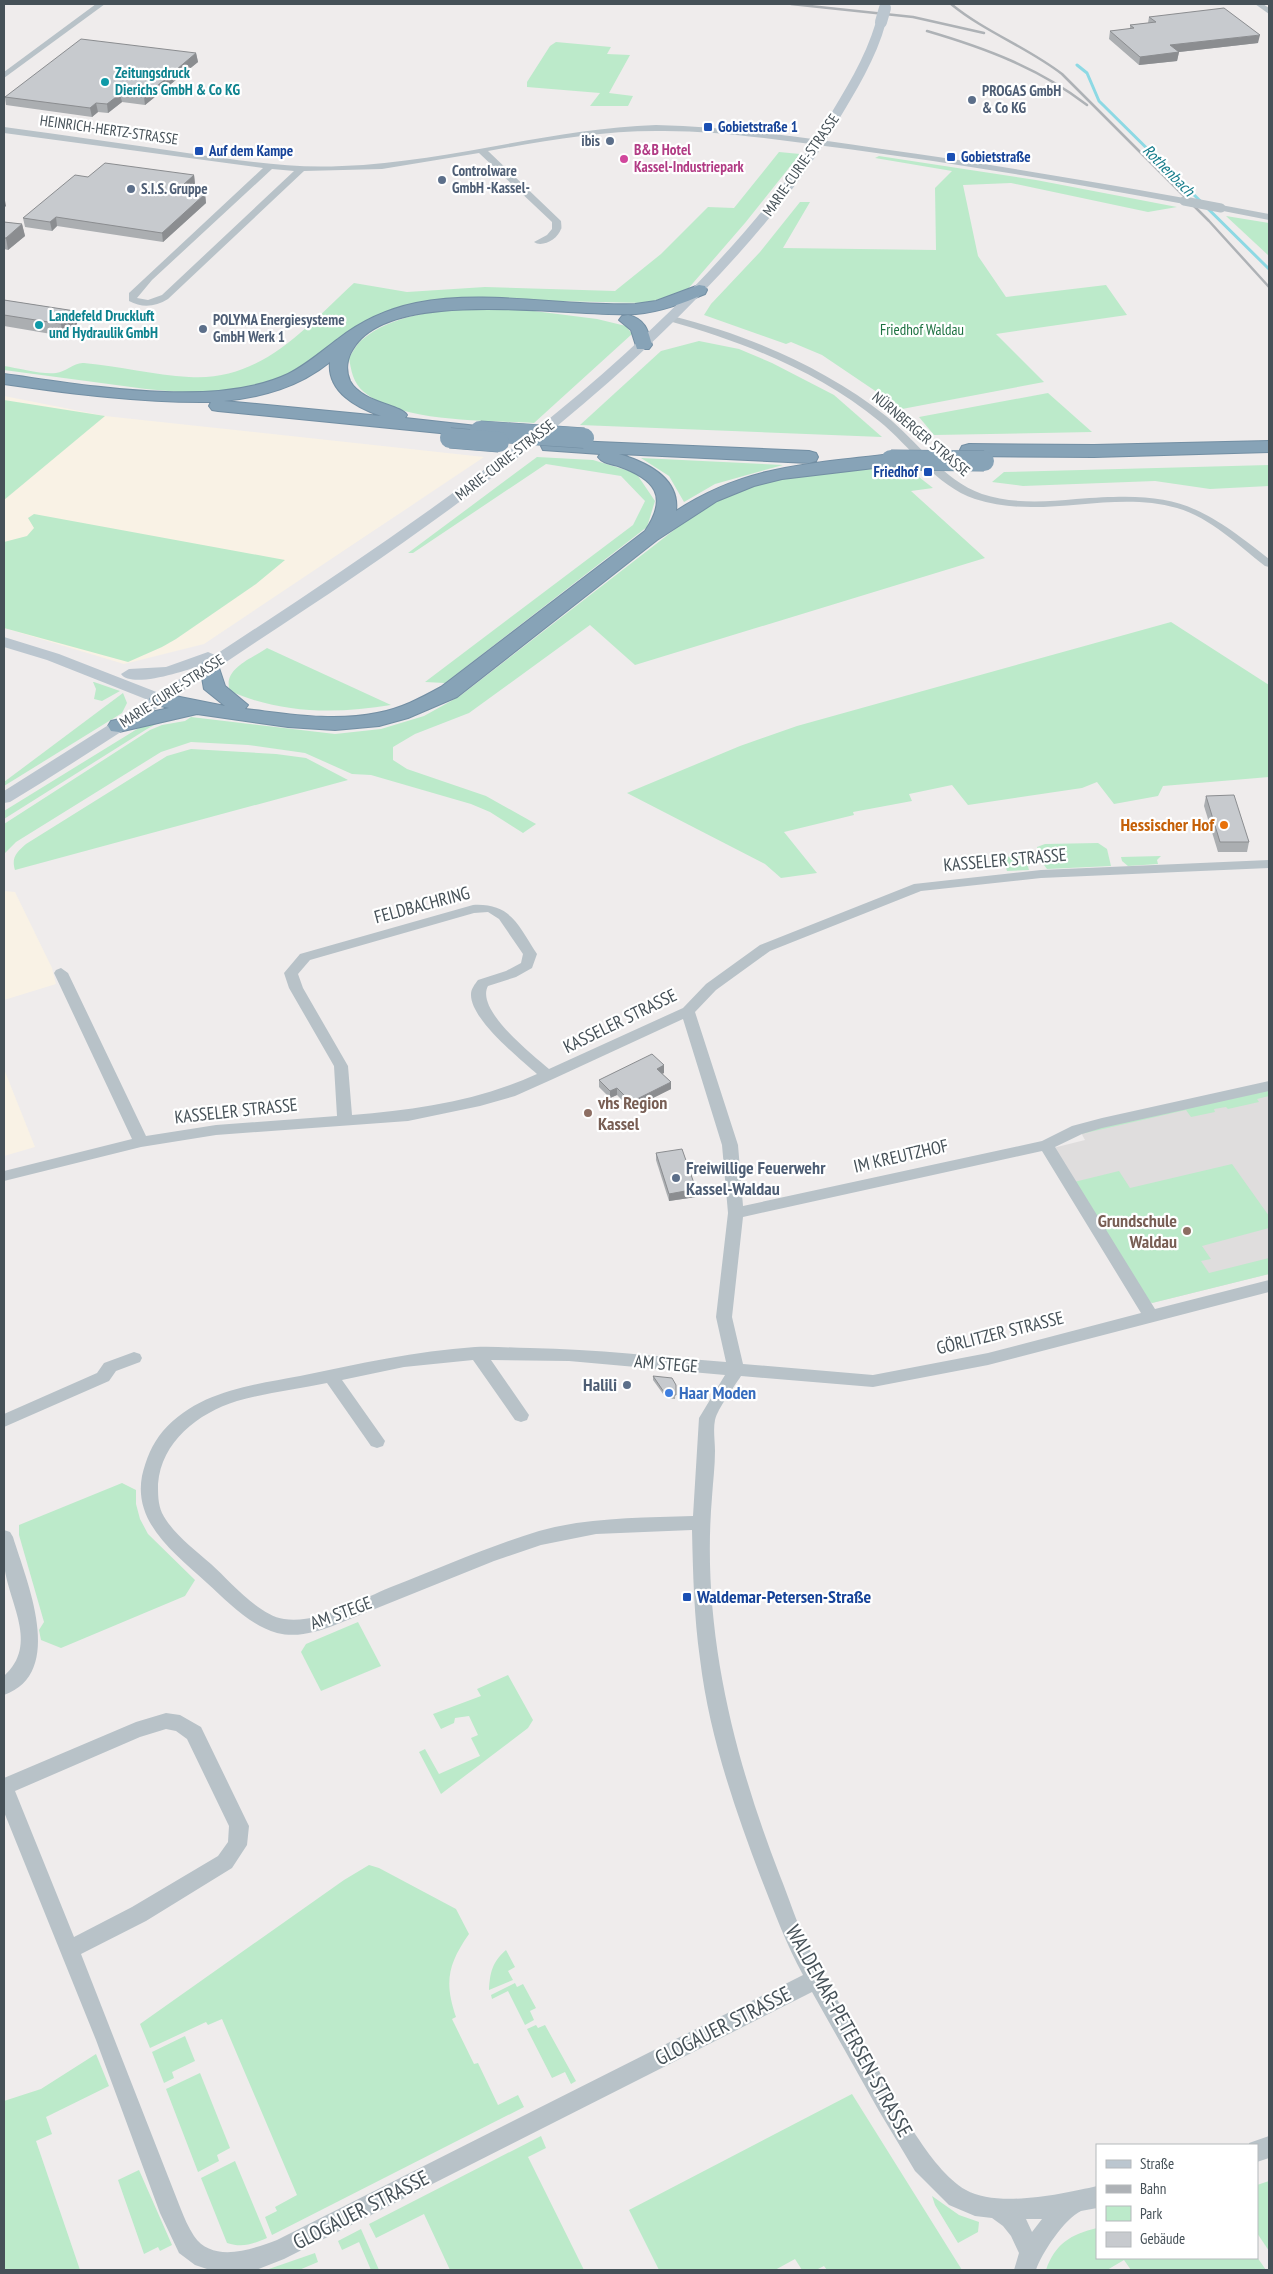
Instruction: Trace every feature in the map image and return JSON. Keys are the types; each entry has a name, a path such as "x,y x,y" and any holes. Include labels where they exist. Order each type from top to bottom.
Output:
{"highway":[{"path":"626,315 699,290"},
{"path":"66,388 206,397 268,389 308,371 350,338 378,320 398,313 444,305 492,303 672,318"},
{"path":"626,315 640,328 643,345"},
{"path":"350,338 339,359 338,372 342,382 355,396 390,414 464,432 550,446 832,448 883,454"},
{"path":"4,379 283,414 575,445 883,454 984,460 1269,456"},
{"path":"4,389 199,415 464,432"},
{"path":"575,445 641,469 658,482 666,496 667,512 650,536"},
{"path":"126,721 195,709 316,724 347,724 378,720 422,706 449,692 650,536 704,501 748,482 801,469 883,454 969,450 1094,451 1269,446"},
{"path":"210,666 215,689 237,705"},
{"path":"168,693 237,705 282,720"},
{"path":"168,693 195,709"}],"main road":[{"name":"MARIE-CURIE-STRASSE","path":"4,798 336,584 508,460 643,345 699,290 785,193 820,143 875,47 886,6"},
{"path":"125,679 168,672 194,663 258,634"},
{"path":"4,642 168,693"},
{"path":"125,679 131,698 126,721"}],"street":[{"path":"4,76 101,4"},
{"path":"1259,4 1269,12"},
{"name":"HEINRICH-HERTZ-STRASSE","path":"4,130 301,169 386,166 588,131 656,128 693,129 820,143"},
{"path":"820,143 1005,170 1269,217"},
{"path":"481,150 556,221 557,229 550,237 539,242"},
{"path":"270,166 158,269 132,295 132,300 138,303 157,302 301,169"},
{"name":"NÜRNBERGER STRASSE","path":"672,318 752,343 823,376 883,420 952,481 978,496 1002,501 1037,504 1128,499 1171,504 1190,510 1215,522 1269,564"},
{"name":"KASSELER STRASSE","path":"4,1176 142,1142 216,1130 408,1116 454,1108 510,1092 688,1011 711,987 765,948 831,920 919,887 1041,874 1269,864"},
{"name":"FELDBACHRING","path":"345,1120 341,1066 296,988 291,973 305,957 473,909 490,908 504,916 530,954 527,965 512,974 483,983 478,991 479,1000 503,1036 548,1076"},
{"path":"60,973 142,1142"},
{"path":"688,1011 730,1145 736,1213 724,1317 736,1370"},
{"name":"IM KREUTZHOF","path":"736,1213 1046,1145 1077,1130 1102,1123 1269,1086"},
{"path":"1046,1145 1151,1316"},
{"name":"GÖRLITZER STRASSE","path":"736,1370 857,1381 890,1379 988,1359 1269,1286"},
{"path":"477,1353 520,1416"},
{"name":"AM STEGE","path":"701,1523 596,1527 541,1538 488,1556 329,1620 305,1627 290,1627 265,1621 222,1585 170,1537 154,1514 148,1496 151,1468 162,1444 180,1424 211,1403 236,1395 412,1360 477,1353 569,1355 736,1370"},
{"path":"4,1421 103,1377 110,1367 134,1358"},
{"name":"WALDEMAR-PETERSEN-STRASSE","path":"736,1370 707,1418 706,1468 701,1523 702,1596 709,1661 724,1736 755,1842 798,1947 886,2104 924,2163 958,2197 975,2206 995,2208 1011,2218 1019,2228 1027,2262"},
{"path":"330,1375 377,1441"},
{"path":"4,1538 30,1630 29,1656 17,1676 4,1687"},
{"name":"GLOGAUER STRASSE","path":"68,1950 139,1914 225,1862 237,1845 239,1826 194,1732 180,1723 166,1721 136,1730 4,1788 68,1950 106,2040 170,2214 187,2245 203,2257 226,2264 254,2260 284,2248 816,1979"},
{"path":"995,2208 1047,2208 1096,2197"},
{"path":"1027,2262 1052,2224 1073,2203"}],"shaded area":[{"path":"4,396 105,416 484,457 204,644 124,664 4,628"},
{"path":"4,891 15,892 52,968 56,984 4,1000"},
{"path":"4,1069 35,1147 4,1156"},
{"name":"Grundschule Waldau","path":"1269,1089 1269,1274 1152,1303 1053,1148 1085,1140 1080,1131"}],"green space":[{"path":"556,42 611,47 607,54 630,55 609,93 633,96 628,106 590,106 600,93 527,87 527,82 550,46"},
{"path":"779,152 800,154 745,223 687,290 647,303 459,299 361,325 344,334 305,367 275,381 244,390 190,393 4,370 4,366 56,373 84,363 189,377 215,376 238,371 280,349 354,283 407,292 485,287 615,291 661,254 708,207 734,208"},
{"name":"Friedhof Waldau","path":"879,156 1036,180 1177,207 1148,212 1011,183 963,185 978,256 1006,297 1106,285 1127,315 996,334 1044,382 902,409 822,355 791,342 786,344 704,315 711,304 760,252 800,202 810,202 783,248 936,250 935,188 952,171 875,158"},
{"path":"1226,216 1269,223 1269,256"},
{"path":"461,308 526,310 597,319 626,326 632,334 534,423 469,420 421,415 399,410 380,402 357,385 349,358 363,339 374,331 397,320"},
{"path":"699,341 739,349 772,363 834,395 882,437 580,425 661,351"},
{"path":"1048,393 1092,432 934,435 919,417"},
{"path":"4,400 105,416 4,500"},
{"path":"537,457 593,460 636,473 655,501 647,527 445,683 425,682 633,525 645,501 621,476 546,464 413,553 408,553"},
{"path":"641,458 783,465 715,484 684,502 669,476"},
{"path":"1269,465 1269,486 1210,489 1155,481 1023,486 992,482 1004,472"},
{"path":"878,469 910,470 933,488 911,491 985,558 635,665 590,625 469,713 415,734 393,747 393,760 407,769 486,796 536,824 523,833 490,812 471,804 371,775 352,774 305,753 248,745 191,742 161,752 16,842 4,854 4,824 150,730 162,725 185,721 191,717 335,734 381,729 424,716 460,696 687,520 722,499 745,488 782,478 820,472"},
{"path":"34,514 285,560 256,584 176,639 128,662 4,628 4,542 27,536 34,528 28,518"},
{"path":"1171,622 1269,685 1269,777 1163,786 1158,796 1114,804 1097,782 1082,788 968,805 952,785 909,794 912,801 853,812 854,815 784,832 817,873 781,878 765,864 627,793 740,746 797,726"},
{"path":"267,648 391,705 350,710 309,710 269,704 249,699 230,691 230,677 234,671"},
{"path":"93,682 120,691 102,701 94,699 96,689"},
{"path":"123,693 127,703 122,713 4,786 4,782"},
{"path":"160,722 4,819 4,811 142,726"},
{"path":"191,749 276,754 306,758 348,780 15,870 14,858 26,844 167,756"},
{"path":"1098,843 1107,849 1111,866 1047,869 1041,861 1037,847 1045,844"},
{"path":"1025,856 1029,870 1007,871 1003,857"},
{"path":"1161,856 1157,860 1158,864 1128,866 1122,861 1121,857"},
{"path":"1269,1089 1269,1096 1257,1099 1259,1102 1228,1109 1226,1107 1214,1109 1215,1112 1191,1117 1186,1110 1081,1134 1080,1131"},
{"path":"1232,1164 1269,1216 1269,1228 1202,1246 1211,1259 1201,1261 1209,1273 1269,1258 1269,1274 1152,1303 1145,1298 1074,1182 1119,1171 1130,1188"},
{"path":"122,1483 136,1490 136,1504 140,1519 148,1534 195,1580 185,1596 61,1648 41,1640 39,1630 44,1622 19,1535 19,1525"},
{"path":"358,1622 381,1666 321,1691 301,1652 306,1644"},
{"path":"508,1675 533,1720 528,1728 441,1794 419,1752 425,1749 439,1774 480,1756 471,1738 478,1735 469,1716 455,1718 454,1723 441,1729 433,1714 481,1696 477,1689"},
{"path":"369,1865 379,1868 456,1909 469,1934 456,1955 450,1974 450,1993 456,2017 452,2019 474,2064 478,2063 498,2105 518,2095 524,2107 272,2235 265,2217 277,2211 275,2207 297,2195 222,2019 208,2025 206,2022 150,2048 140,2024 344,1880"},
{"path":"506,1950 515,1967 508,1971 513,1980 489,1990 493,1968"},
{"path":"515,1983 517,1987 523,1984 536,2008 530,2011 534,2020 525,2025 508,1991 492,1999 491,1995"},
{"path":"536,2025 538,2028 545,2025 576,2081 571,2084 565,2072 552,2078 527,2029"},
{"path":"185,2036 195,2061 172,2072 174,2078 164,2083 152,2052"},
{"path":"96,2054 109,2086 46,2117 52,2134 36,2141 80,2270 4,2270 4,2101 41,2089"},
{"path":"200,2073 230,2148 217,2155 219,2161 198,2172 166,2089"},
{"path":"852,2094 962,2270 827,2270 824,2266 816,2270 802,2270 795,2259 775,2270 659,2270 629,2210"},
{"path":"541,2136 546,2148 528,2157 584,2270 450,2270 424,2214 376,2238 369,2224"},
{"path":"235,2161 267,2238 252,2244 227,2243 201,2178"},
{"path":"139,2170 172,2245 160,2251 158,2247 144,2254 118,2180"},
{"path":"1269,2181 1269,2251 1258,2234 1258,2185"},
{"path":"932,2196 959,2215 979,2222 978,2232 958,2243 935,2205"},
{"path":"1096,2228 1096,2259 1258,2258 1266,2270 1131,2270 1124,2260 1107,2270 1046,2270 1059,2247 1072,2237"},
{"path":"361,2229 379,2270 371,2270 359,2242 342,2250 338,2241"},
{"path":"315,2253 318,2262 299,2270 266,2270"}],"building":[{"path":"1224,8 1260,35 1170,45 1179,52 1140,57 1110,31 1134,28 1130,25 1156,22 1149,17"},
{"name":"Zeitungsdruck Dierichs GmbH & Co KG","path":"81,39 196,53 144,97 120,94 107,104 96,103 90,108 5,97"},
{"path":"105,163 194,175 183,185 205,194 162,233 56,217 50,222 23,218 75,175 88,177"},
{"path":"4,222 22,224 4,238"},
{"path":"4,300 75,311 61,324 4,315"},
{"name":"Hessischer Hof","path":"1234,795 1249,842 1220,842 1206,796"},
{"path":"652,1054 664,1065 657,1069 671,1082 631,1102 617,1088 610,1091 599,1080"},
{"name":"Freiwillige Feuerwehr Kassel-Waldau","path":"682,1149 696,1189 669,1194 656,1153"},
{"name":"Haar Moden","path":"653,1376 672,1378 676,1385 676,1395 666,1395"}],"waterway":[{"name":"Rothenbach","path":"1077,65 1087,73 1099,101 1269,269"}],"railway":[{"path":"791,4 913,17 984,33"},
{"path":"951,4 978,23 1049,64 1062,74 1209,221 1269,287"},
{"path":"927,31 1011,60 1050,80 1087,105"}],"place":[{"name":"Zeitungsdruck Dierichs GmbH & Co KG","path":"105,82"},
{"name":"PROGAS GmbH & Co KG","path":"972,100"},
{"name":"Gobietstraße 1","path":"708,127"},
{"name":"ibis","path":"610,141"},
{"name":"Auf dem Kampe","path":"199,151"},
{"name":"Gobietstraße","path":"951,157"},
{"name":"B&B Hotel Kassel-Industriepark","path":"624,159"},
{"name":"Controlware GmbH -Kassel-","path":"442,180"},
{"name":"S.I.S. Gruppe","path":"131,189"},
{"name":"Landefeld Druckluft und Hydraulik GmbH","path":"39,325"},
{"name":"POLYMA Energiesysteme GmbH Werk 1","path":"203,329"},
{"name":"Friedhof","path":"928,472"},
{"name":"Hessischer Hof","path":"1224,825"},
{"name":"vhs Region Kassel","path":"588,1113"},
{"name":"Freiwillige Feuerwehr Kassel-Waldau","path":"676,1178"},
{"name":"Grundschule Waldau","path":"1187,1231"},
{"name":"Halili","path":"627,1385"},
{"name":"Haar Moden","path":"669,1393"},
{"name":"Waldemar-Petersen-Straße","path":"687,1597"}]}
